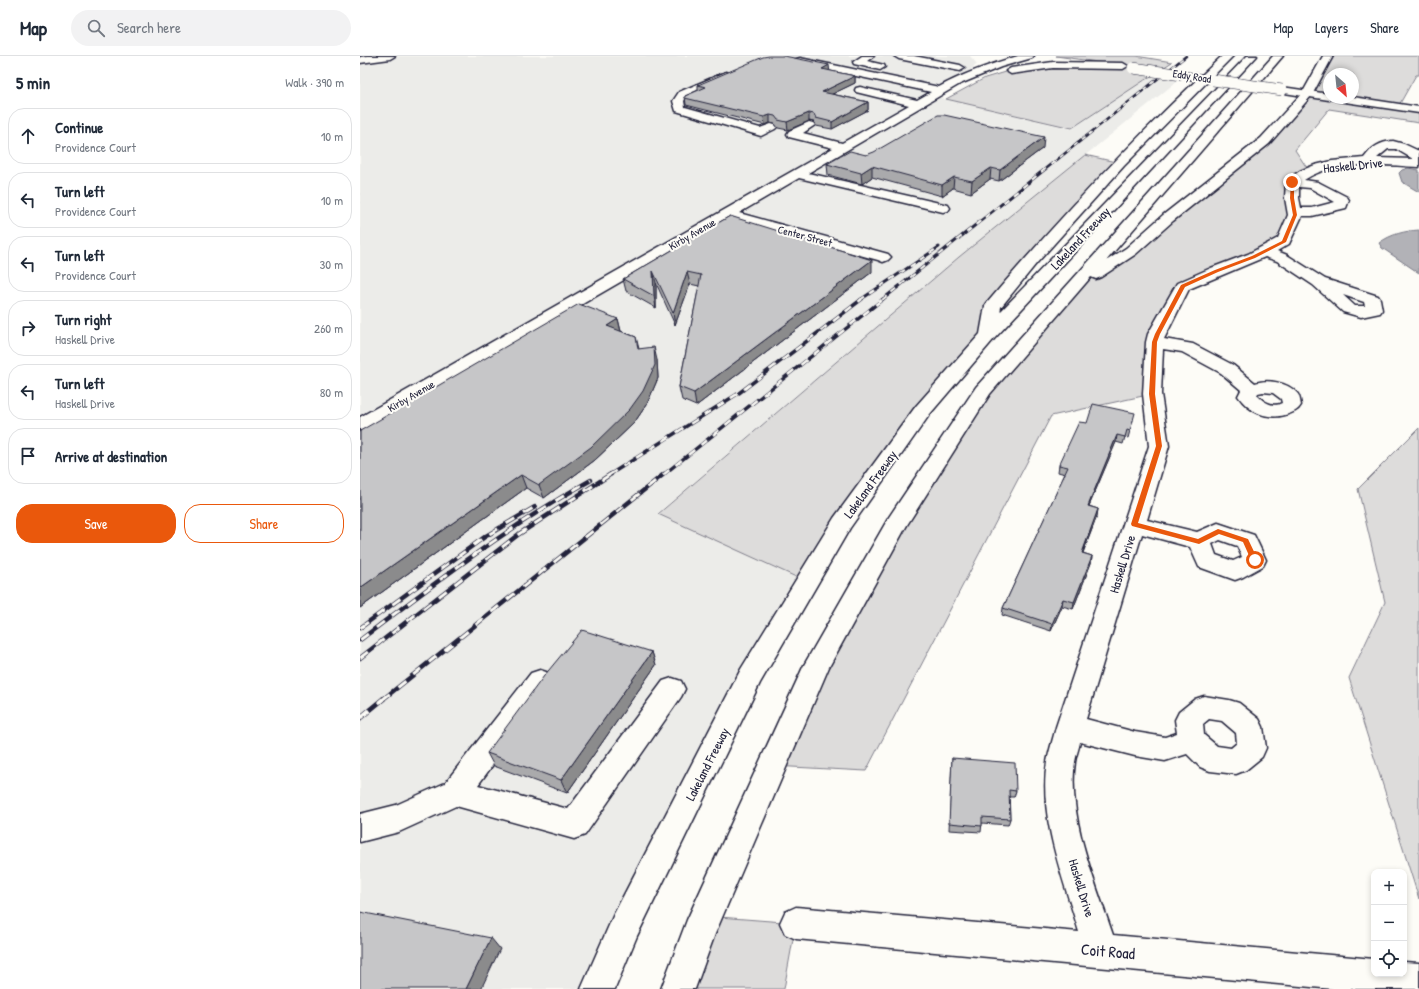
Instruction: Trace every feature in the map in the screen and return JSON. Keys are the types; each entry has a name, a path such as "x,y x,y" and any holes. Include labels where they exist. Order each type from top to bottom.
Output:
{"main road":[{"path":"360,60 390,56"},
{"path":"869,56 858,62 895,69"},
{"path":"899,56 960,68 947,75"},
{"name":"Kirby Avenue","path":"360,425 815,164 847,153 920,104 956,82 997,65 1029,56"},
{"name":"Eddy Road","path":"1057,56 1323,96"},
{"path":"988,335 993,306 1031,261 1120,163 1209,79 1228,56"},
{"name":"Lakeland Freeway","path":"598,989 629,918 750,677 842,523 923,410 988,335 1252,56"},
{"path":"678,989 699,932 817,665 897,522 983,391 1278,56"},
{"path":"1075,287 1131,251 1168,218 1266,141 1308,93 1328,56"},
{"path":"789,58 942,91"},
{"path":"848,96 882,78 895,69 916,59"},
{"path":"956,82 977,64"},
{"path":"909,122 956,93 985,78 1015,69 1053,65 1128,67"},
{"path":"739,69 683,94 677,103 680,110 761,132 771,127"},
{"path":"860,90 920,104"},
{"path":"1359,101 1419,110"},
{"path":"809,125 792,134 847,153 861,149"},
{"path":"1372,162 1370,158 1373,152 1385,146 1392,145 1406,148 1419,157"},
{"name":"Haskell Drive","path":"1101,951 1064,832 1060,795 1061,763 1070,727 1159,446 1152,394 1155,342 1183,286 1265,251 1284,241 1295,215 1292,198 1292,182 1309,171 1330,165 1372,162 1419,163"},
{"path":"798,174 848,187 879,192 943,208"},
{"path":"1292,182 1313,185 1342,200 1341,205 1312,212 1294,212"},
{"name":"Center Street","path":"727,214 883,257"},
{"path":"1265,251 1282,258 1319,282"},
{"path":"1155,342 1187,348 1227,369 1251,389"},
{"path":"1134,524 1199,542"},
{"path":"360,828 399,818 456,792 540,681"},
{"path":"456,792 574,825 672,689"},
{"path":"1070,727 1136,744 1165,748 1191,740"},
{"name":"Coit Road","path":"796,923 1419,980"}],"shaded area":[{"path":"390,56 970,56 977,64 956,82 933,96 1072,129 1146,74 1180,79 959,257 658,513 807,582 598,989 360,989 360,60"},
{"path":"1056,56 1136,56 1172,62 1072,128 946,99 985,78 1015,69 1118,65"},
{"path":"1328,56 1419,56 1419,75 1416,75 1398,107 1419,110 1419,123 1329,109 1295,150 1309,171 1292,198 1284,241 1183,286 1157,334 1152,394 1051,416 866,771 773,766 817,665 983,391 1075,287 1265,141 1308,93"},
{"path":"1085,155 1120,163 993,306 988,335 923,410 807,582 658,514 959,257"},
{"path":"1408,168 1419,170 1419,192 1402,182 1399,173"},
{"path":"1419,230 1419,273 1382,248 1379,243 1388,237 1409,231"},
{"path":"1419,428 1419,899 1349,678 1385,602 1358,489"},
{"path":"706,916 796,923 784,989 678,989"}],"building":[{"path":"784,56 829,65 822,69 855,76 822,92 868,102 832,122 816,118 814,114 809,113 787,122 778,120 775,116 770,115 764,117 685,98 685,96 706,87 698,85 763,57"},
{"path":"938,115 944,115 1044,137 1000,170 991,168 972,181 954,177 942,185 872,166 861,173 827,164 850,151 866,155 874,152"},
{"path":"730,216 872,260 694,393 679,387 701,275 687,272 673,313 653,271 654,296 623,279"},
{"path":"579,304 618,319 607,326 636,337 638,349 654,347 655,365 643,391 630,409 591,447 539,485 521,475 360,588 360,431"},
{"path":"1093,404 1135,413 1130,431 1127,430 1125,437 1117,435 1088,506 1098,509 1082,553 1092,556 1074,602 1063,599 1052,624 1003,608 1068,467 1059,465 1079,422 1087,423"},
{"path":"582,630 652,652 561,780 487,753 544,676"},
{"path":"952,758 1015,763 1016,791 1009,790 1010,819 982,817 982,826 949,823"},
{"path":"360,912 491,938 466,989 360,989"}],"railway":[{"path":"1053,163 1186,56"},
{"path":"882,300 1054,162"},
{"path":"860,300 939,247"},
{"path":"609,475 739,393 862,299"},
{"path":"663,475 883,299"},
{"path":"360,658 519,534 611,474"},
{"path":"382,700 664,474"},
{"path":"360,640 444,576 531,516 591,480"},
{"path":"360,628 486,536 535,507"},
{"path":"360,718 383,699"}],"route":[{"path":"1255,560 1246,541 1218,531 1199,542 1134,524 1159,446 1152,394 1155,342 1158,334 1183,286 1216,271 1253,257 1284,241 1295,215 1292,198 1292,182"}]}
